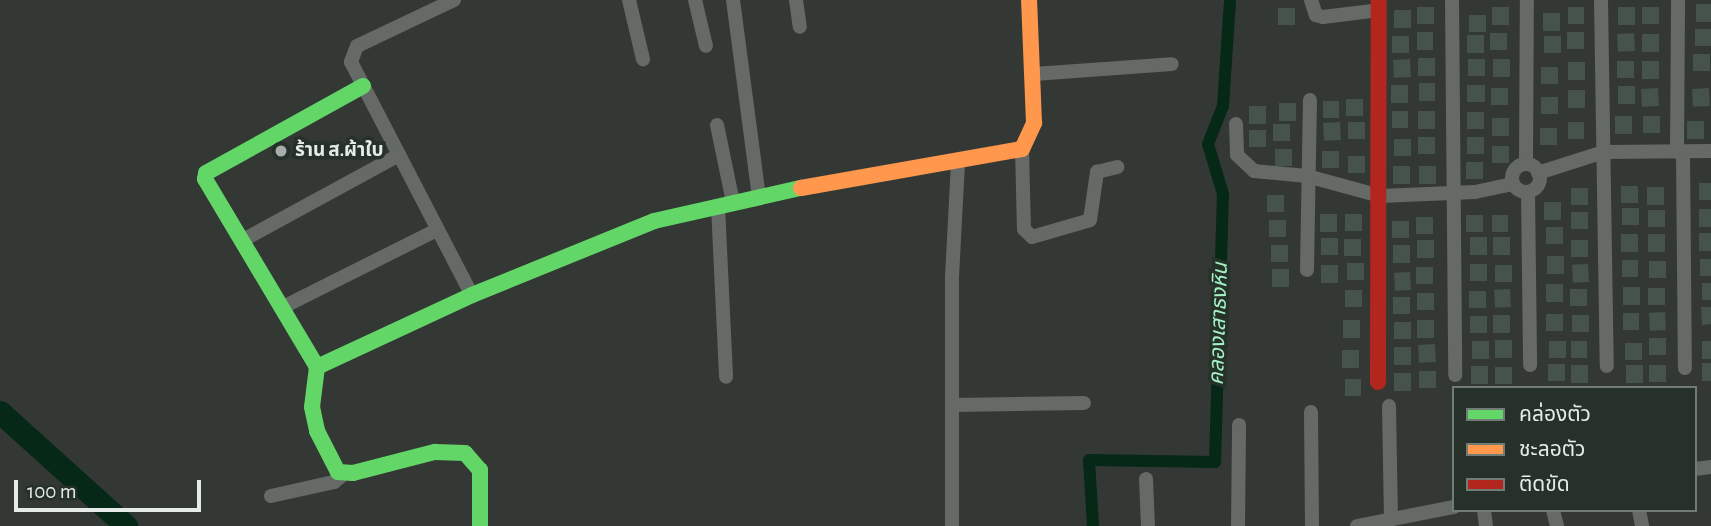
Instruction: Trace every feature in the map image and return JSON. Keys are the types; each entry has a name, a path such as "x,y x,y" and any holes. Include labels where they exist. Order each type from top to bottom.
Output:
{"street":[{"path":"454,0 357,47 351,62 472,295"},
{"path":"629,0 643,59"},
{"path":"695,0 706,46"},
{"path":"733,0 759,197"},
{"path":"796,0 800,27"},
{"path":"1029,0 1034,123 1023,149 1024,229 1032,237 1090,220 1097,172 1117,167"},
{"path":"1311,0 1316,15 1323,17 1379,5 1378,382"},
{"path":"1452,0 1451,194 1455,375"},
{"path":"1526,164 1527,0"},
{"path":"1601,0 1607,366"},
{"path":"1678,0 1685,368"},
{"path":"1034,74 1172,64"},
{"path":"344,474 338,472 317,431 312,407 317,367 205,179 206,173 363,86"},
{"path":"1307,270 1310,100"},
{"path":"1236,124 1237,155 1243,164 1254,171 1307,176 1380,196 1451,194 1513,184 1528,192"},
{"path":"717,125 726,204 726,377"},
{"path":"317,367 472,295 654,221 759,197 1023,149"},
{"path":"1538,173 1604,152 1711,151"},
{"path":"243,240 399,155"},
{"path":"952,526 952,277 958,162"},
{"path":"1513,184 1513,173 1526,164"},
{"path":"1526,164 1538,173"},
{"path":"1528,192 1536,187 1538,173"},
{"path":"1528,192 1530,365"},
{"path":"283,307 437,230"},
{"path":"953,405 1084,403"},
{"path":"1389,406 1391,519"},
{"path":"1311,412 1312,526"},
{"path":"1238,526 1239,425"},
{"path":"271,496 334,482 344,474 435,452 465,453 480,470 480,526"},
{"path":"1146,479 1149,526"},
{"path":"1357,526 1452,507"}],"building":[{"path":"1696,4 1711,4 1711,22 1696,22"},
{"path":"1417,7 1434,7 1434,24 1417,24"},
{"path":"1492,7 1509,7 1509,25 1492,25"},
{"path":"1568,7 1584,7 1584,24 1568,24"},
{"path":"1618,7 1635,7 1635,25 1618,25"},
{"path":"1642,7 1659,7 1659,24 1642,24"},
{"path":"1278,8 1295,8 1295,25 1278,25"},
{"path":"1394,10 1411,10 1411,28 1394,28"},
{"path":"1543,13 1560,13 1560,31 1543,31"},
{"path":"1469,15 1486,15 1486,32 1469,32"},
{"path":"1695,29 1711,29 1711,46 1695,46"},
{"path":"1417,32 1433,32 1433,50 1417,50"},
{"path":"1567,32 1584,32 1584,49 1567,49"},
{"path":"1490,33 1507,33 1507,50 1490,50"},
{"path":"1634,33 1635,51 1618,52 1617,34"},
{"path":"1642,34 1659,34 1659,52 1642,52"},
{"path":"1467,35 1484,35 1484,53 1467,53"},
{"path":"1392,36 1409,36 1409,53 1392,53"},
{"path":"1544,36 1561,36 1561,53 1544,53"},
{"path":"1693,54 1710,54 1710,71 1693,71"},
{"path":"1418,58 1435,58 1435,76 1418,76"},
{"path":"1410,59 1411,77 1394,78 1393,60"},
{"path":"1468,59 1485,59 1485,76 1468,76"},
{"path":"1493,59 1510,59 1510,77 1493,77"},
{"path":"1617,61 1634,61 1634,78 1617,78"},
{"path":"1642,61 1659,61 1659,79 1642,79"},
{"path":"1568,62 1585,62 1585,80 1568,80"},
{"path":"1541,67 1558,67 1558,84 1541,84"},
{"path":"1419,83 1435,83 1435,101 1419,101"},
{"path":"1391,85 1408,85 1408,103 1391,103"},
{"path":"1467,85 1485,85 1485,102 1467,102"},
{"path":"1618,86 1635,86 1635,104 1618,104"},
{"path":"1491,88 1508,88 1508,105 1491,105"},
{"path":"1658,88 1659,106 1642,107 1641,89"},
{"path":"1709,88 1710,106 1693,107 1692,89"},
{"path":"1568,90 1585,90 1585,108 1568,108"},
{"path":"1541,97 1558,97 1558,114 1541,114"},
{"path":"1346,99 1363,99 1363,116 1346,116"},
{"path":"1323,101 1339,101 1339,118 1323,118"},
{"path":"1279,103 1296,103 1296,121 1279,121"},
{"path":"1249,106 1266,106 1266,124 1249,124"},
{"path":"1392,111 1408,111 1408,128 1392,128"},
{"path":"1418,111 1435,111 1435,129 1418,129"},
{"path":"1467,112 1484,112 1484,129 1467,129"},
{"path":"1615,116 1632,116 1632,134 1615,134"},
{"path":"1643,116 1660,116 1660,133 1643,133"},
{"path":"1492,118 1509,118 1509,136 1492,136"},
{"path":"1687,121 1704,121 1704,139 1687,139"},
{"path":"1340,122 1341,140 1324,141 1323,123"},
{"path":"1348,122 1365,122 1365,139 1348,139"},
{"path":"1568,122 1584,122 1584,139 1568,139"},
{"path":"1273,124 1290,124 1290,141 1273,141"},
{"path":"1540,128 1557,128 1557,145 1540,145"},
{"path":"1249,130 1266,130 1266,147 1249,147"},
{"path":"1418,137 1435,137 1435,154 1418,154"},
{"path":"1467,137 1484,137 1484,154 1467,154"},
{"path":"1394,139 1411,139 1411,156 1394,156"},
{"path":"1492,146 1509,146 1509,163 1492,163"},
{"path":"1275,149 1292,149 1292,166 1275,166"},
{"path":"1322,151 1339,151 1339,168 1322,168"},
{"path":"1348,156 1365,156 1365,173 1348,173"},
{"path":"1466,162 1483,162 1483,179 1466,179"},
{"path":"1393,166 1410,166 1410,184 1393,184"},
{"path":"1419,166 1436,166 1436,184 1419,184"},
{"path":"1699,183 1711,183 1711,200 1699,200"},
{"path":"1621,186 1638,186 1638,203 1621,203"},
{"path":"1647,187 1664,187 1664,205 1647,205"},
{"path":"1571,188 1588,188 1588,205 1571,205"},
{"path":"1267,195 1284,195 1284,212 1267,212"},
{"path":"1544,202 1561,202 1561,220 1544,220"},
{"path":"1622,208 1639,208 1639,225 1622,225"},
{"path":"1699,209 1711,209 1711,227 1699,227"},
{"path":"1648,210 1665,210 1665,227 1648,227"},
{"path":"1571,212 1588,212 1588,229 1571,229"},
{"path":"1320,214 1337,214 1337,232 1320,232"},
{"path":"1345,214 1362,214 1362,231 1345,231"},
{"path":"1466,215 1483,215 1483,232 1466,232"},
{"path":"1492,215 1508,215 1508,232 1492,232"},
{"path":"1416,217 1433,217 1433,234 1416,234"},
{"path":"1269,220 1286,220 1286,237 1269,237"},
{"path":"1392,221 1409,221 1409,238 1392,238"},
{"path":"1546,227 1563,227 1563,244 1546,244"},
{"path":"1699,233 1711,233 1711,251 1699,251"},
{"path":"1621,234 1638,234 1638,252 1621,252"},
{"path":"1648,234 1665,234 1665,252 1648,252"},
{"path":"1470,237 1487,237 1487,255 1470,255"},
{"path":"1493,237 1510,237 1510,255 1493,255"},
{"path":"1321,238 1338,238 1338,255 1321,255"},
{"path":"1344,239 1361,239 1361,256 1344,256"},
{"path":"1417,240 1434,240 1434,258 1417,258"},
{"path":"1571,240 1588,240 1588,257 1571,257"},
{"path":"1271,245 1288,245 1288,262 1271,262"},
{"path":"1393,245 1410,245 1410,263 1393,263"},
{"path":"1547,256 1564,256 1564,274 1547,274"},
{"path":"1700,259 1711,259 1711,276 1700,276"},
{"path":"1622,260 1638,260 1638,277 1622,277"},
{"path":"1649,261 1666,261 1666,278 1649,278"},
{"path":"1347,263 1364,263 1364,280 1347,280"},
{"path":"1470,264 1487,264 1487,281 1470,281"},
{"path":"1588,264 1589,282 1573,283 1572,265"},
{"path":"1321,265 1338,265 1338,283 1321,283"},
{"path":"1495,265 1512,265 1512,282 1495,282"},
{"path":"1416,267 1433,267 1433,284 1416,284"},
{"path":"1272,269 1289,269 1289,287 1272,287"},
{"path":"1410,272 1411,290 1395,291 1394,273"},
{"path":"1702,283 1711,283 1711,300 1702,300"},
{"path":"1546,284 1563,284 1563,302 1546,302"},
{"path":"1623,287 1640,287 1640,305 1623,305"},
{"path":"1648,288 1665,288 1665,305 1648,305"},
{"path":"1510,289 1511,307 1495,308 1494,290"},
{"path":"1570,289 1587,289 1587,306 1570,306"},
{"path":"1345,290 1362,290 1362,307 1345,307"},
{"path":"1469,291 1486,291 1486,308 1469,308"},
{"path":"1417,293 1434,293 1434,310 1417,310"},
{"path":"1393,297 1410,297 1410,314 1393,314"},
{"path":"1701,307 1711,307 1711,324 1702,325"},
{"path":"1665,312 1666,330 1650,331 1649,313"},
{"path":"1623,313 1639,313 1639,330 1623,330"},
{"path":"1546,314 1563,314 1563,331 1546,331"},
{"path":"1493,315 1510,315 1510,333 1493,333"},
{"path":"1572,315 1589,315 1589,332 1572,332"},
{"path":"1470,316 1487,316 1487,333 1470,333"},
{"path":"1343,320 1360,320 1360,338 1343,338"},
{"path":"1417,320 1434,320 1434,338 1417,338"},
{"path":"1394,322 1411,322 1411,339 1394,339"},
{"path":"1649,338 1666,338 1666,355 1649,355"},
{"path":"1495,340 1512,340 1512,358 1495,358"},
{"path":"1472,341 1489,341 1489,359 1472,359"},
{"path":"1549,341 1566,341 1566,358 1549,358"},
{"path":"1571,341 1587,341 1587,358 1571,358"},
{"path":"1702,341 1711,341 1711,359 1702,359"},
{"path":"1625,343 1642,343 1642,360 1625,360"},
{"path":"1435,344 1436,362 1419,363 1418,345"},
{"path":"1394,347 1411,347 1411,365 1394,365"},
{"path":"1342,350 1359,350 1359,368 1342,368"},
{"path":"1702,363 1711,363 1711,381 1702,381"},
{"path":"1548,364 1565,364 1565,381 1548,381"},
{"path":"1571,365 1588,365 1588,383 1571,383"},
{"path":"1626,365 1643,365 1643,383 1626,383"},
{"path":"1649,365 1666,365 1666,382 1649,382"},
{"path":"1471,366 1488,366 1488,384 1471,384"},
{"path":"1495,367 1512,367 1512,384 1495,384"},
{"path":"1419,371 1436,371 1436,388 1419,388"},
{"path":"1394,373 1411,373 1411,391 1394,391"},
{"path":"1345,379 1361,379 1361,396 1345,396"}],"waterway":[{"name":"คลองเสาธงหิน","path":"1093,526 1089,460 1215,462 1223,194 1208,144 1223,106 1230,0"},
{"path":"0,412 126,526"}],"traffic: fast":[{"path":"363,86 206,173 205,179 317,367 312,407 317,431 338,472 353,473 435,452 465,453 480,470 480,526"},
{"path":"317,367 472,295 654,221 801,188"}],"traffic: slow":[{"path":"801,188 1022,149 1034,123 1029,0"}],"traffic: jam":[{"path":"1378,382 1379,0"}],"place":[{"name":"ร้าน ส.ผ้าใบ","path":"281,151"}]}
